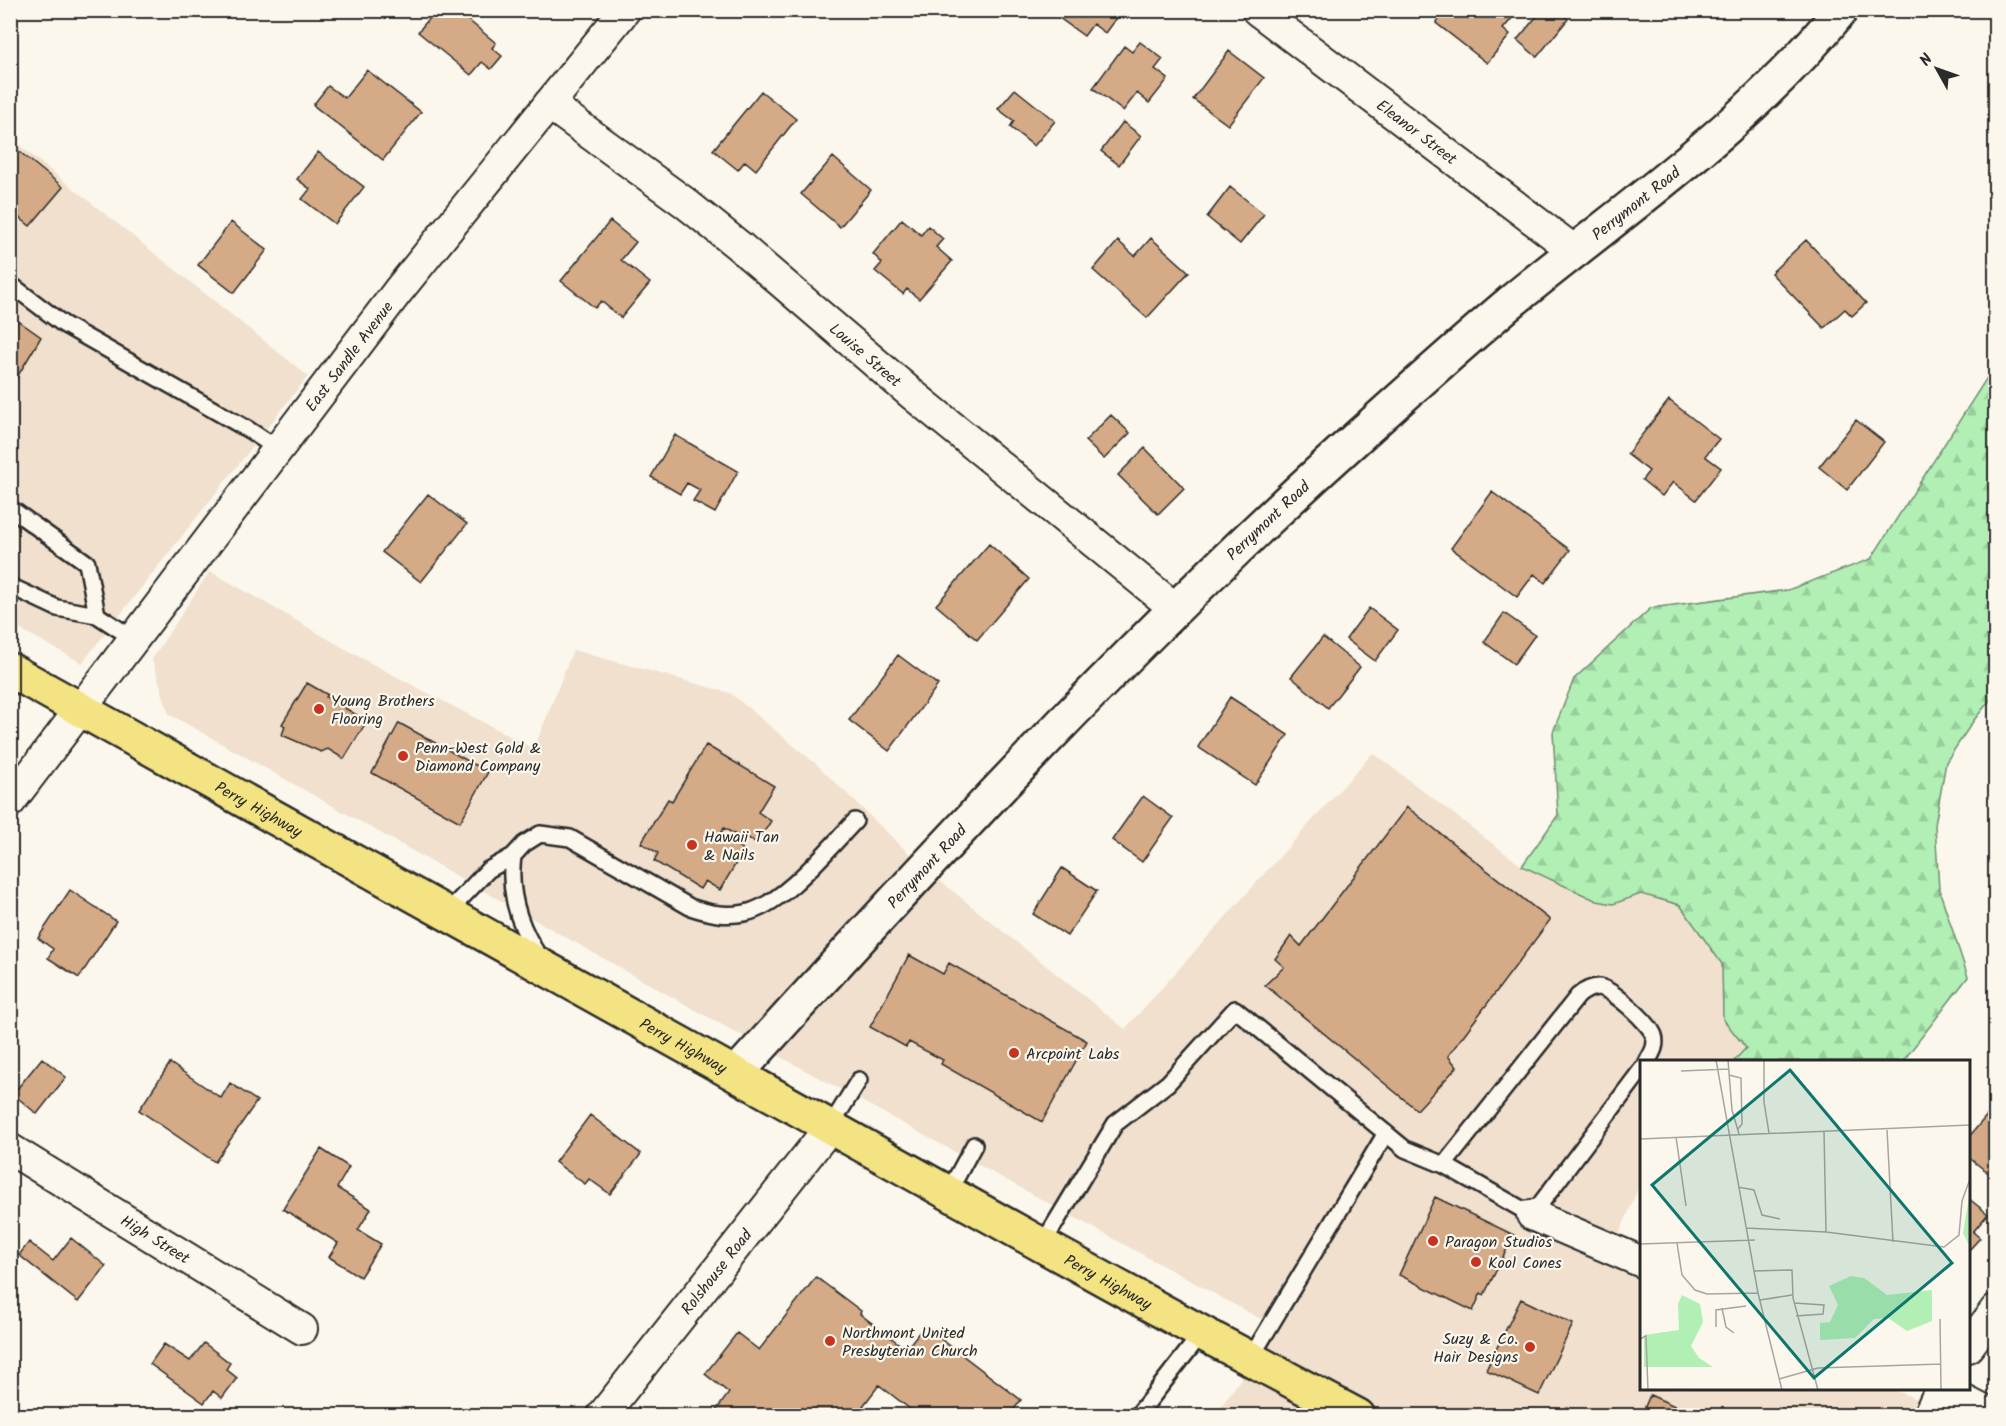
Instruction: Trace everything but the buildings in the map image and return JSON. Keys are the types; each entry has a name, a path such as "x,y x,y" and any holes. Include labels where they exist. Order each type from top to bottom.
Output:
{"main road":[{"name":"Perry Highway","path":"10,670 948,1193 1358,1416"}],"street":[{"name":"East Sandle Avenue","path":"10,802 391,300 625,10"},
{"name":"Eleanor Street","path":"1257,10 1576,252"},
{"name":"Perrymont Road","path":"736,1074 841,958 1080,706 1176,609 1376,420 1513,301 1576,252 1752,105 1788,71 1841,10"},
{"name":"Louise Street","path":"549,104 684,202 738,245 913,395 1176,609"},
{"name":"Rolshouse Road","path":"602,1416 830,1127"},
{"name":"High Street","path":"10,1149 302,1329"},
{"path":"1532,1215 1640,1262"},
{"path":"1970,1344 1995,1310"},
{"path":"1928,1416 1941,1390"},
{"path":"1943,1390 1994,1416"}],"lane":[{"path":"10,284 63,324 249,430 278,449"},
{"path":"10,508 87,563 97,615"},
{"path":"10,586 57,608 97,615 134,639"},
{"path":"447,913 488,870 513,856 524,844 540,834 570,838 690,907 708,914 746,913 764,906 789,888 855,821"},
{"path":"513,856 510,875 516,908 533,947 549,970"},
{"path":"1444,1165 1578,996 1587,989 1600,987 1610,991 1649,1025 1654,1035 1655,1047 1648,1060"},
{"path":"1042,1245 1115,1124 1168,1083 1235,1009 1405,1149 1444,1165 1532,1215 1640,1070"},
{"path":"830,1127 859,1080"},
{"path":"1250,1359 1386,1133"},
{"path":"948,1193 974,1145"},
{"path":"1137,1416 1202,1333"}],"shaded area":[{"path":"10,138 308,376 82,663 11,624"},
{"path":"210,571 361,658 534,749 573,650 730,693 816,764 925,869 1125,1029 1373,753 1522,866 1597,901 1613,904 1641,894 1680,905 1722,964 1723,1019 1746,1048 1735,1060 1640,1060 1640,1183 1607,1265 1640,1280 1640,1390 1894,1390 1954,1415 1215,1415 1277,1328 706,1016 169,714 152,659"}],"green space":[{"path":"1995,365 1995,694 1974,720 1946,762 1935,825 1939,889 1968,977 1904,1060 1735,1060 1746,1048 1723,1019 1722,964 1680,905 1641,894 1613,904 1597,901 1522,866 1558,815 1553,732 1574,679 1651,608 1788,590 1871,559"}],"place":[{"name":"Young Brothers Flooring","path":"319,709"},
{"name":"Penn-West Gold & Diamond Company","path":"403,756"},
{"name":"Hawaii Tan & Nails","path":"692,845"},
{"name":"Arcpoint Labs","path":"1014,1053"},
{"name":"Paragon Studios","path":"1433,1241"},
{"name":"Kool Cones","path":"1476,1262"},
{"name":"Northmont United Presbyterian Church","path":"830,1341"},
{"name":"Suzy & Co. Hair Designs","path":"1530,1347"}]}
